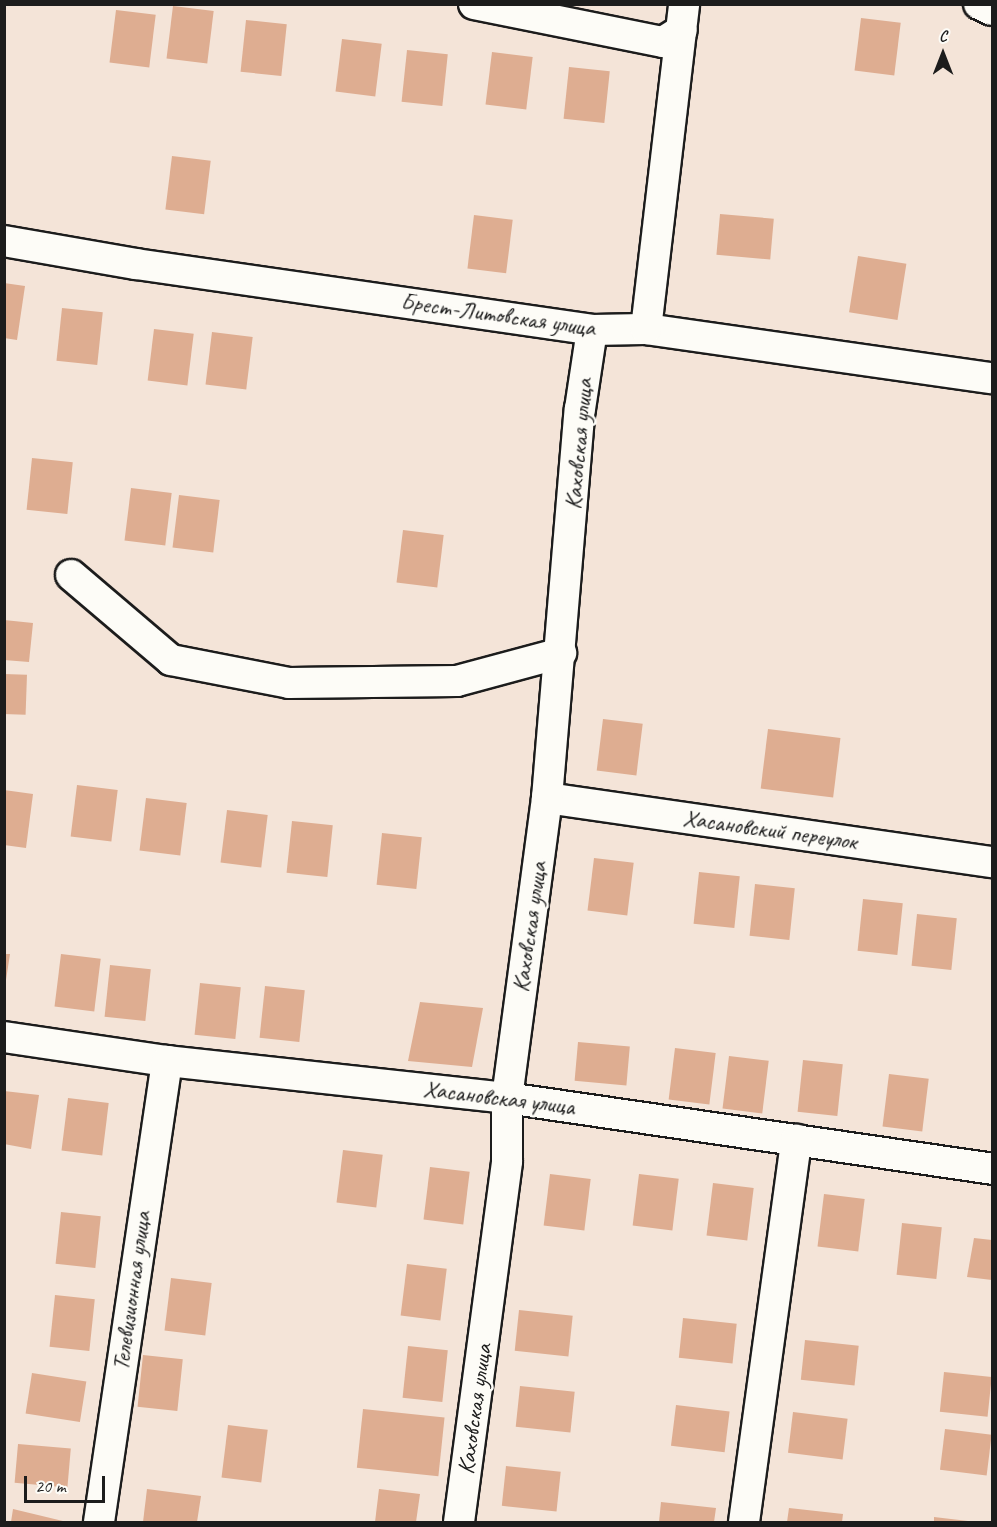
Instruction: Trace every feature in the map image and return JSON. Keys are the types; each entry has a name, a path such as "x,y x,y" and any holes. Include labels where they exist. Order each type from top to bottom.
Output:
{"street":[{"path":"474,4 663,42 683,17"},
{"path":"979,4 993,10"},
{"path":"646,329 683,17"},
{"name":"Брест-Литовская улица","path":"4,241 136,264 592,330 646,329 993,378"},
{"name":"Каховская улица","path":"459,1522 507,1161 507,1098 547,798 580,409 592,330"},
{"path":"71,575 171,660 289,683 457,681 561,653"},
{"name":"Хасановский переулок","path":"547,798 993,862"},
{"name":"Хасановская улица","path":"4,1037 167,1061 507,1098 993,1169"},
{"name":"Телевизионная улица","path":"99,1522 167,1061"},
{"path":"744,1522 796,1140"}],"building":[{"path":"173,6 214,11 207,64 167,59"},
{"path":"116,10 156,15 149,67 110,63"},
{"path":"861,18 901,23 894,75 855,71"},
{"path":"246,20 287,24 281,76 241,72"},
{"path":"342,39 382,44 375,96 336,92"},
{"path":"407,50 448,54 442,106 402,102"},
{"path":"492,52 533,57 526,110 486,105"},
{"path":"569,67 610,71 604,123 564,119"},
{"path":"172,156 211,161 204,214 165,210"},
{"path":"720,214 774,219 770,260 716,255"},
{"path":"474,215 513,220 506,273 467,269"},
{"path":"858,256 906,264 897,320 849,312"},
{"path":"4,283 25,286 17,340 4,338"},
{"path":"62,308 103,312 97,365 56,361"},
{"path":"154,329 194,334 187,385 148,381"},
{"path":"212,332 253,337 246,390 206,385"},
{"path":"32,458 73,462 67,514 27,510"},
{"path":"131,488 172,493 165,546 125,541"},
{"path":"179,495 220,500 213,553 173,548"},
{"path":"403,530 444,535 437,588 397,583"},
{"path":"4,620 33,623 29,662 4,660"},
{"path":"4,674 27,675 26,715 4,714"},
{"path":"603,719 643,724 636,775 597,771"},
{"path":"768,729 840,738 833,797 761,789"},
{"path":"77,785 118,790 111,842 71,837"},
{"path":"4,790 33,794 26,848 4,845"},
{"path":"146,798 187,803 180,856 140,851"},
{"path":"227,810 268,815 261,868 221,863"},
{"path":"292,821 333,825 327,877 287,873"},
{"path":"382,833 422,837 416,889 377,885"},
{"path":"594,858 634,863 627,915 588,911"},
{"path":"699,872 740,876 734,928 694,924"},
{"path":"755,884 795,888 789,940 750,936"},
{"path":"863,899 903,903 897,955 858,951"},
{"path":"917,914 957,918 951,970 912,966"},
{"path":"4,954 10,954 6,980 4,980"},
{"path":"61,954 101,959 94,1011 55,1007"},
{"path":"110,965 151,969 145,1021 105,1017"},
{"path":"200,983 241,987 235,1039 195,1035"},
{"path":"265,986 305,990 299,1042 260,1038"},
{"path":"420,1002 483,1008 472,1067 408,1061"},
{"path":"578,1042 630,1047 626,1085 575,1081"},
{"path":"675,1048 716,1053 709,1105 669,1100"},
{"path":"729,1056 769,1061 762,1113 723,1109"},
{"path":"803,1060 843,1064 837,1116 798,1112"},
{"path":"889,1074 929,1079 922,1131 883,1127"},
{"path":"4,1091 39,1095 31,1149 4,1144"},
{"path":"68,1098 109,1103 102,1156 62,1151"},
{"path":"343,1150 383,1155 376,1207 337,1203"},
{"path":"430,1167 470,1172 463,1224 424,1220"},
{"path":"550,1174 591,1179 584,1231 544,1226"},
{"path":"639,1174 679,1179 672,1230 633,1226"},
{"path":"713,1183 754,1188 747,1241 707,1236"},
{"path":"824,1194 865,1199 858,1252 818,1247"},
{"path":"61,1212 101,1216 95,1268 56,1264"},
{"path":"902,1223 942,1227 936,1279 897,1275"},
{"path":"974,1238 992,1240 992,1280 967,1277"},
{"path":"407,1264 447,1269 440,1320 401,1316"},
{"path":"171,1278 212,1283 205,1336 165,1331"},
{"path":"55,1295 95,1299 89,1351 50,1347"},
{"path":"519,1310 573,1316 568,1356 515,1351"},
{"path":"683,1318 737,1324 733,1363 679,1358"},
{"path":"805,1340 859,1346 855,1385 801,1380"},
{"path":"408,1346 448,1350 442,1402 403,1398"},
{"path":"143,1355 183,1359 177,1411 138,1407"},
{"path":"944,1372 992,1377 988,1417 940,1412"},
{"path":"32,1373 86,1382 80,1422 26,1413"},
{"path":"520,1386 575,1392 570,1433 516,1427"},
{"path":"676,1405 730,1412 725,1452 671,1446"},
{"path":"363,1409 445,1418 438,1476 357,1468"},
{"path":"793,1412 848,1419 843,1459 788,1453"},
{"path":"228,1425 268,1430 261,1482 222,1478"},
{"path":"945,1429 992,1435 987,1475 940,1470"},
{"path":"18,1444 71,1449 67,1487 15,1483"},
{"path":"506,1466 561,1472 557,1512 502,1506"},
{"path":"147,1489 201,1496 197,1522 143,1522"},
{"path":"379,1489 420,1494 416,1522 375,1522"},
{"path":"661,1502 716,1508 714,1522 659,1522"},
{"path":"789,1508 843,1514 842,1522 787,1522"},
{"path":"13,1509 67,1522 11,1522"},
{"path":"934,1517 968,1521 968,1522 934,1522"}]}
